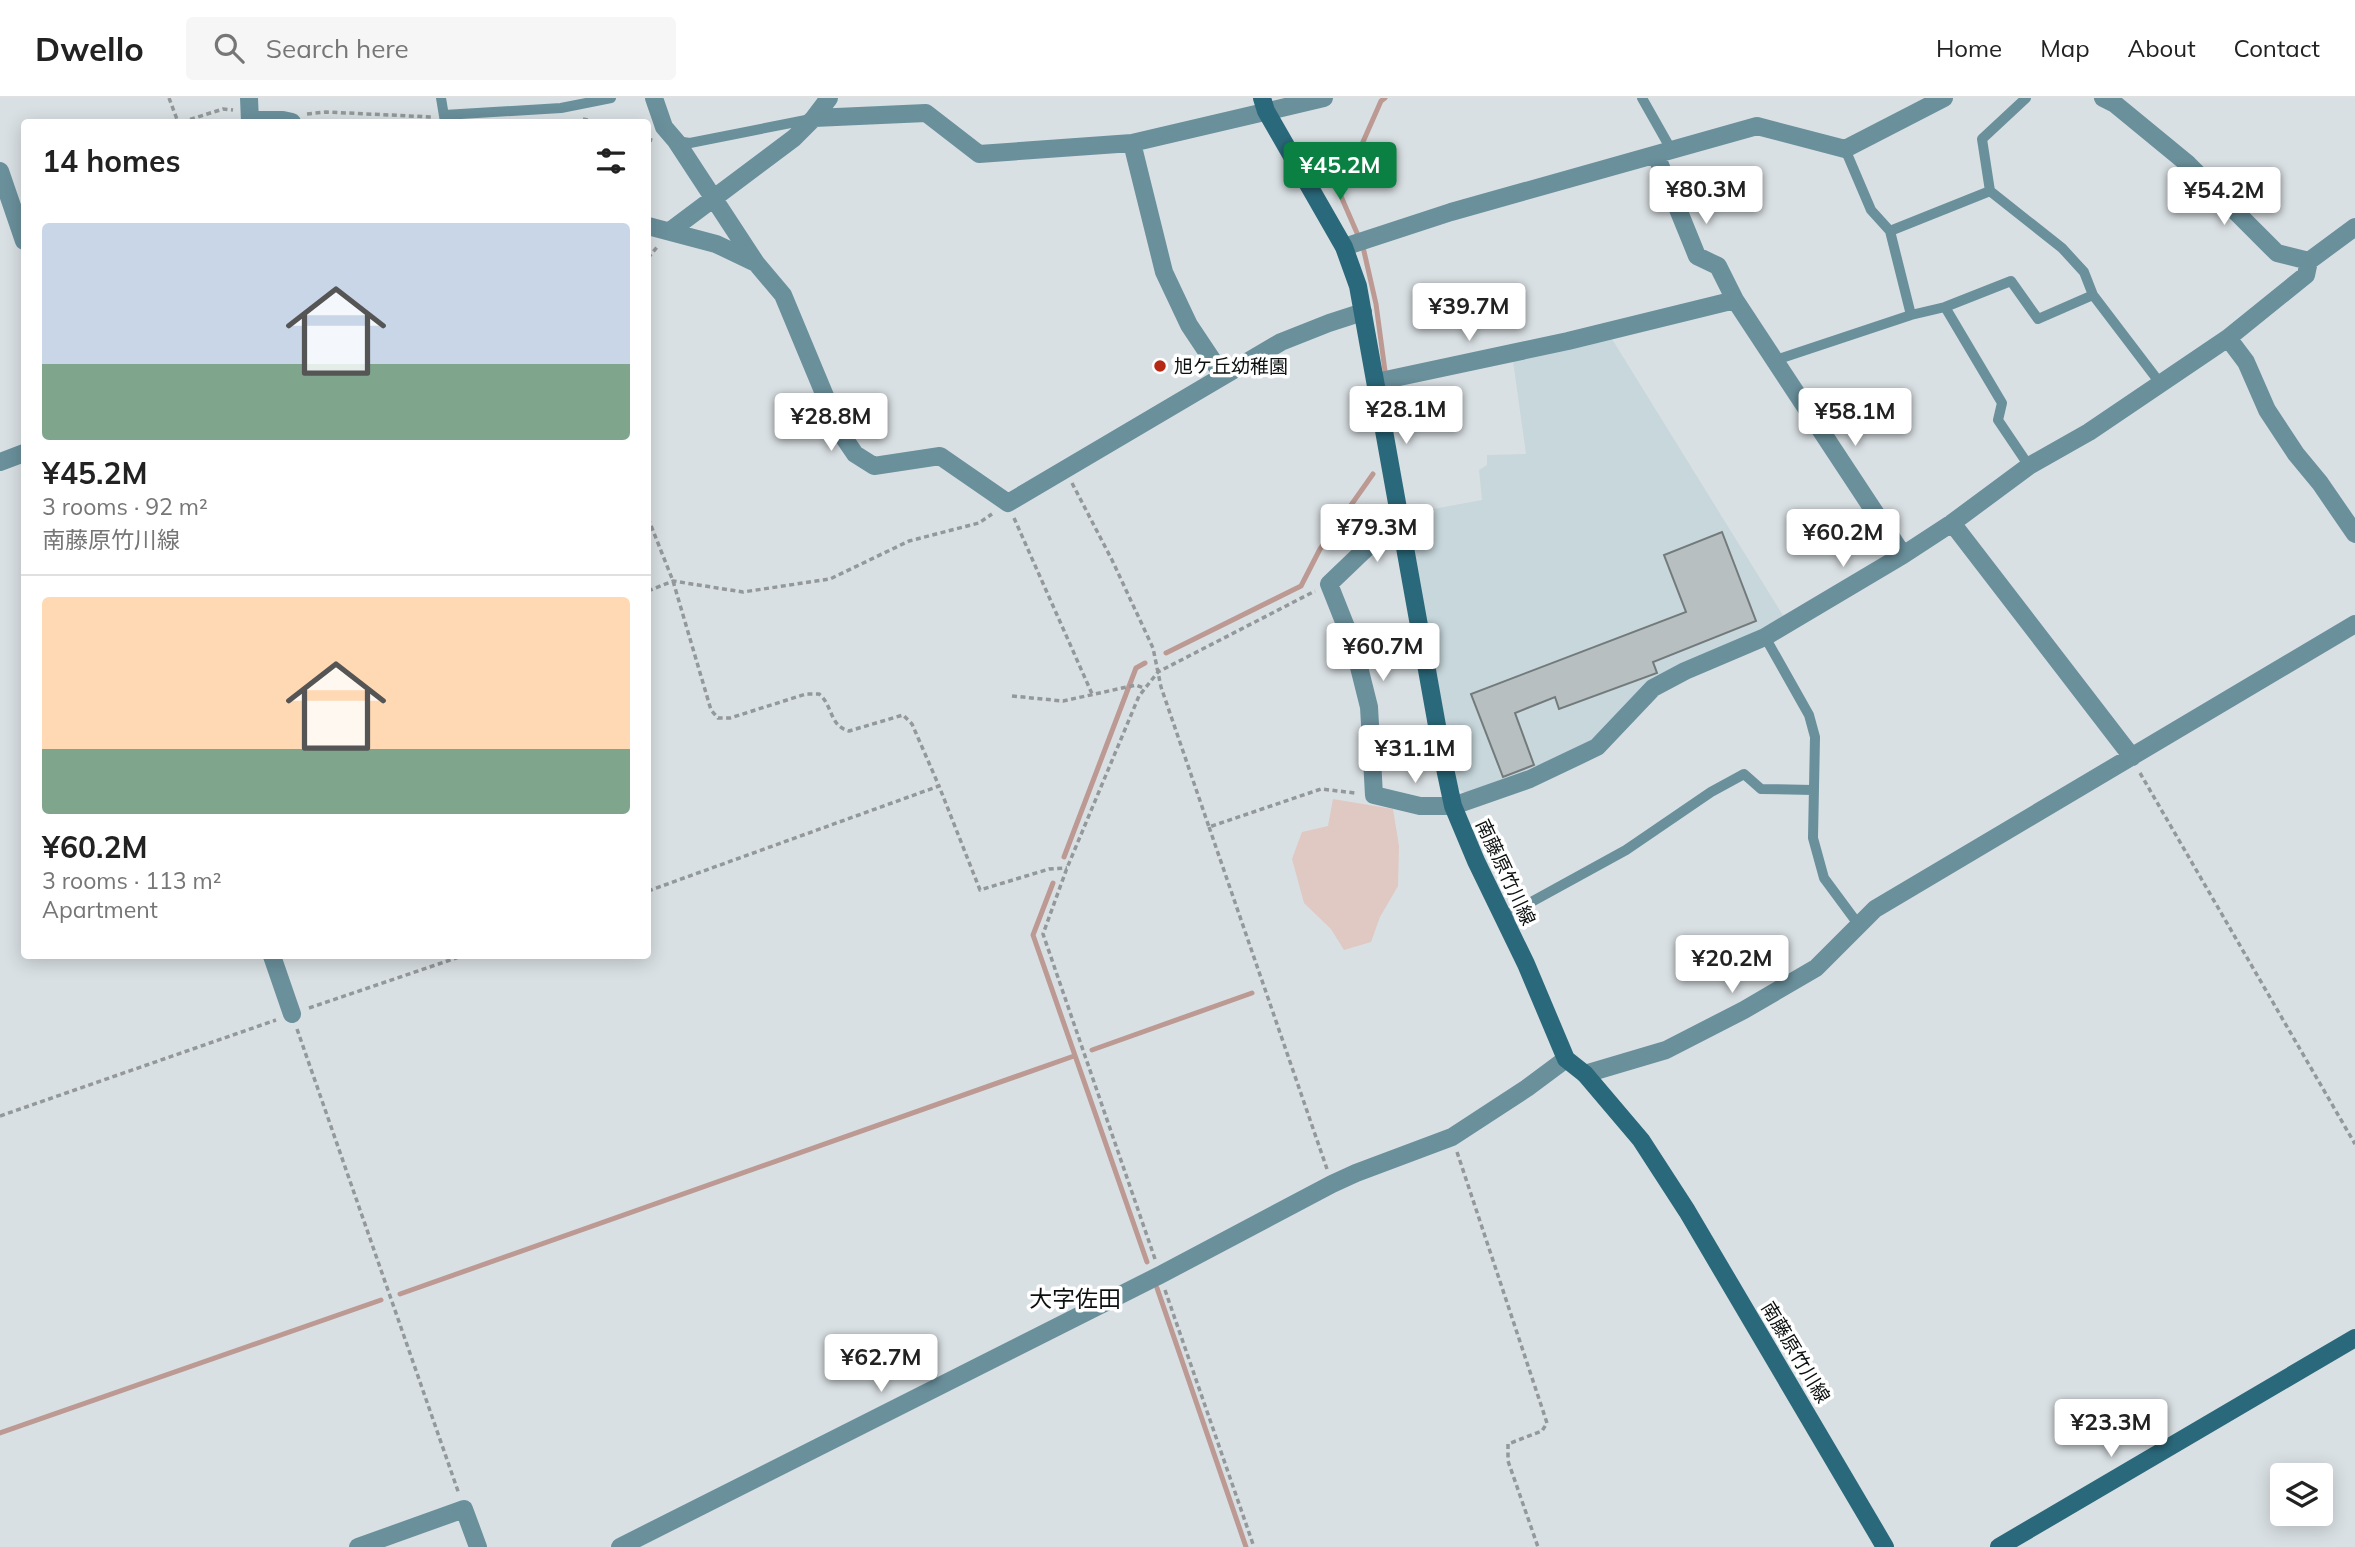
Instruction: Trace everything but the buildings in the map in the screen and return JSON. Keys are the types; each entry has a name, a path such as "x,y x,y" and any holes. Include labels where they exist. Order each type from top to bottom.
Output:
{"main road":[{"name":"南藤原竹川線","path":"1264,104 1344,247 1358,286 1453,806 1476,861 1504,917 1566,1059 1585,1074 1641,1140 1688,1210 1885,1547"},
{"path":"1999,1547 2355,1338"}],"street":[{"path":"654,98 664,127 756,263 783,295 840,432 855,454 874,466 940,456 1008,503 1281,342 1363,312"},
{"path":"670,231 794,138 829,98"},
{"path":"814,118 926,113 979,154 1132,143 1264,104 1324,98"},
{"path":"1344,247 1451,212 1757,125 1845,149 1944,98"},
{"path":"2103,98 2115,104 2188,164 2277,253 2309,261"},
{"path":"250,113 276,119"},
{"path":"1132,143 1164,272 1189,325 1223,376"},
{"path":"1664,153 1698,256 1718,266 1735,300 1903,555"},
{"path":"0,170 21,232"},
{"path":"651,227 716,244 756,263"},
{"path":"1399,517 1329,584 1354,647 1370,707 1374,795 1420,806 1453,806 1530,779 1597,747 1653,688 1685,671 1765,637 1903,555 1952,523 2029,466 2089,432 2228,338 2306,275 2309,261 2355,227"},
{"path":"1377,382 1569,341 1735,300"},
{"path":"2228,338 2246,362 2274,421 2295,454 2320,483 2355,534"},
{"path":"0,462 21,454"},
{"path":"1952,523 2132,757"},
{"path":"1585,1074 1666,1050 1744,1010 1816,968 1875,909 2355,624"},
{"path":"273,959 292,1014"},
{"path":"620,1547 1160,1275 1332,1184 1447,1139 1527,1088 1566,1059"},
{"path":"358,1547 464,1509 478,1547"}],"lane":[{"path":"441,98 444,119 561,108 611,98"},
{"path":"1642,98 1664,153"},
{"path":"2026,98 1982,139 1990,191 2062,248 2084,272 2093,295 2160,383"},
{"path":"676,141 690,143 814,118"},
{"path":"1845,149 1871,210 1890,232 1911,315"},
{"path":"1890,232 1990,191"},
{"path":"1776,360 1911,315 1945,307 2011,281 2038,319 2093,295"},
{"path":"1945,307 2002,403 1998,420 2029,466"},
{"path":"1765,637 1809,715 1815,737 1813,838 1824,878 1858,924"},
{"path":"1504,917 1626,850 1711,792 1744,774 1761,789 1813,790"}],"path":[{"path":"169,98 179,119"},
{"path":"190,119 223,109 250,113"},
{"path":"292,119 295,115 326,112 444,119"},
{"path":"1065,469 1153,648 1158,672 1209,827 1332,1184"},
{"path":"651,590 673,581 743,592 830,579 909,541 979,523 1008,503 1093,696"},
{"path":"651,526 673,581 711,710 718,718 730,718 806,694 819,694 826,700 835,725 849,731 903,715 912,724 980,890 1049,869 1067,868"},
{"path":"1254,1547 1043,934 1067,868 1139,696 1158,672 1329,584"},
{"path":"1012,696 1063,701 1136,685 1145,688"},
{"path":"2132,757 2355,1143"},
{"path":"651,890 939,786"},
{"path":"1209,827 1321,789 1374,795"},
{"path":"0,1115 453,959"},
{"path":"292,1014 464,1509"},
{"path":"1447,1139 1458,1153 1547,1423 1542,1431 1508,1444 1508,1461 1538,1547"}],"shaded area":[{"path":"1612,339 1784,617 1651,679 1627,710 1595,741 1546,767 1469,795 1458,789 1406,514 1482,500 1479,470 1487,465 1487,455 1526,454 1513,361"},
{"path":"1333,799 1393,809 1399,846 1398,886 1380,917 1371,942 1344,950 1331,929 1304,903 1292,859 1302,832 1328,826"}],"waterway":[{"path":"1357,233 1340,194 1381,101 1385,98"},
{"path":"1363,247 1376,304 1385,371"},
{"path":"1166,653 1301,586 1320,549 1373,474"},
{"path":"1064,857 1136,668 1145,663"},
{"path":"1053,883 1033,935 1147,1262"},
{"path":"1092,1050 1252,993"},
{"path":"400,1294 1074,1056"},
{"path":"1157,1288 1246,1547"},
{"path":"0,1433 381,1300"}],"place":[{"name":"旭ケ丘幼稚園","path":"1160,366"}],"district":[{"name":"大字佐田","path":"1075,1298"}]}
